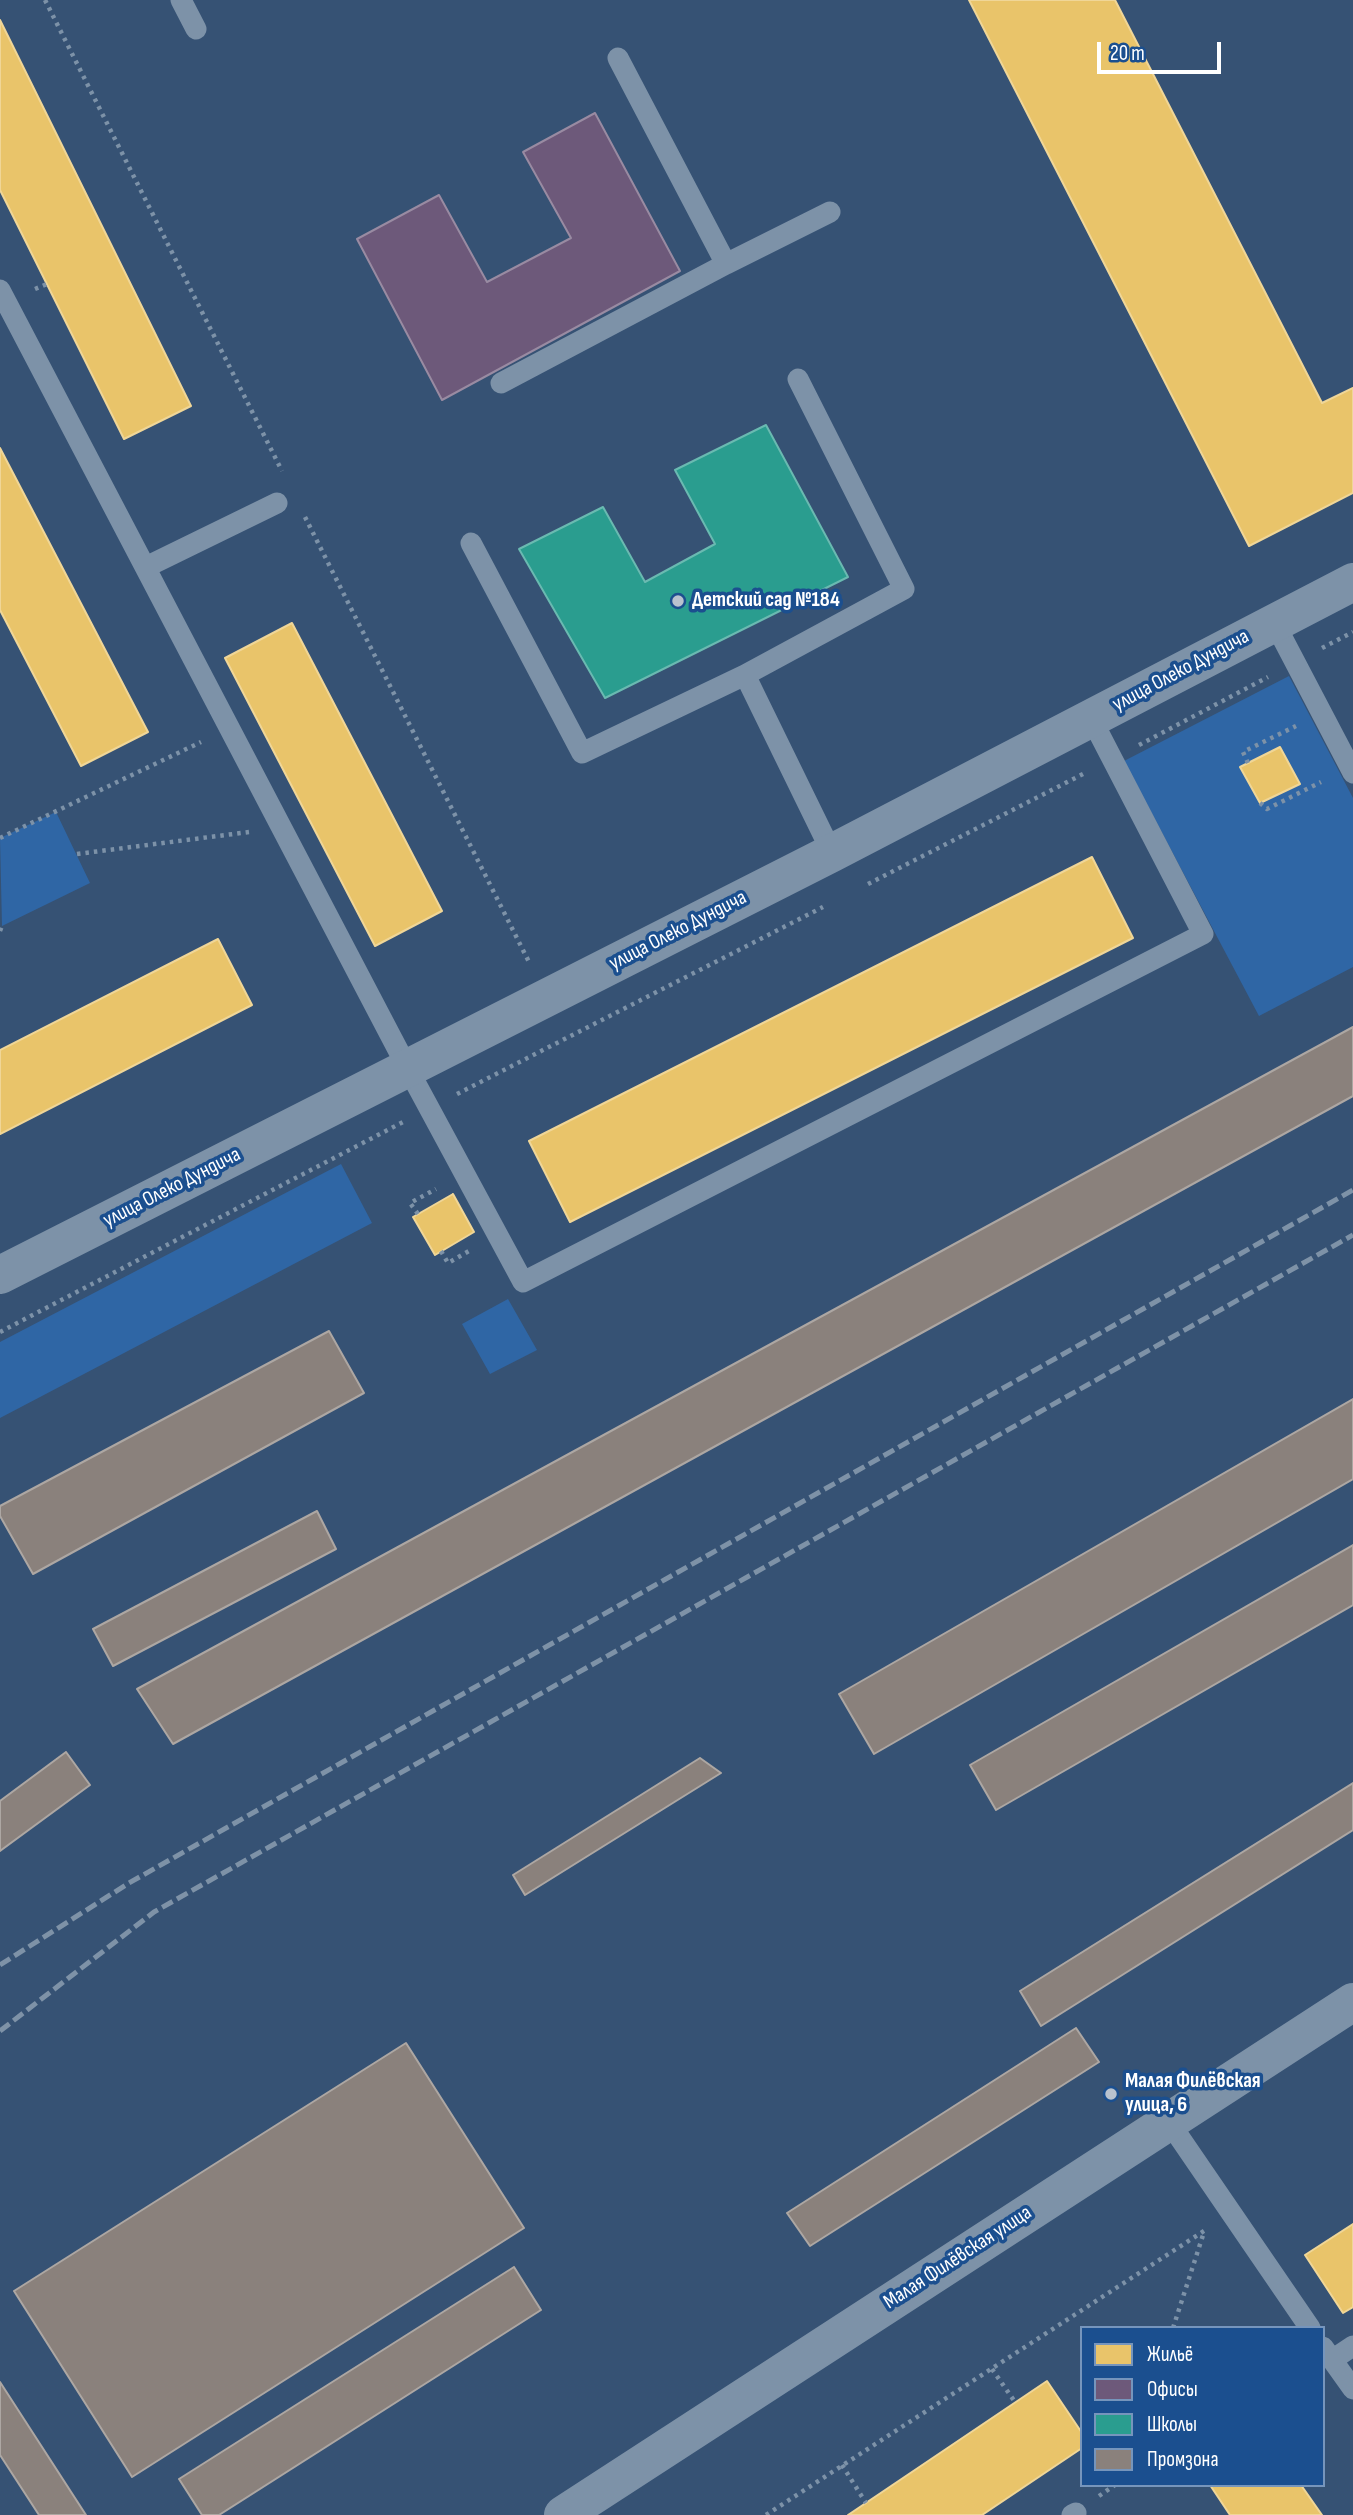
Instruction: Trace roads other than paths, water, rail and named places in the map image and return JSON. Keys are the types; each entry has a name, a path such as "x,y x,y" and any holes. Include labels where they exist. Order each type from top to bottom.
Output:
{"street":[{"name":"улица Олеко Дундича","path":"0,1275 832,853 1353,582"},
{"name":"Малая Филёвская улица","path":"564,2515 1353,2003"}],"lane":[{"path":"181,0 196,29"},
{"path":"618,58 726,264"},
{"path":"500,383 830,212"},
{"path":"0,290 408,1069 523,1282 1203,933 1091,718"},
{"path":"471,543 582,753 745,675 904,589 798,379"},
{"path":"146,567 277,503"},
{"path":"1274,622 1351,770"},
{"path":"745,675 832,853"},
{"path":"1169,2122 1309,2326"},
{"path":"1353,2346 1328,2353 1353,2389"}],"railway":[{"path":"0,1965 129,1883 1353,1190"},
{"path":"0,2031 154,1912 1353,1235"}],"place":[{"name":"Детский сад №184","path":"678,601"},
{"name":"Малая Филёвская улица, 6","path":"1111,2094"}]}
